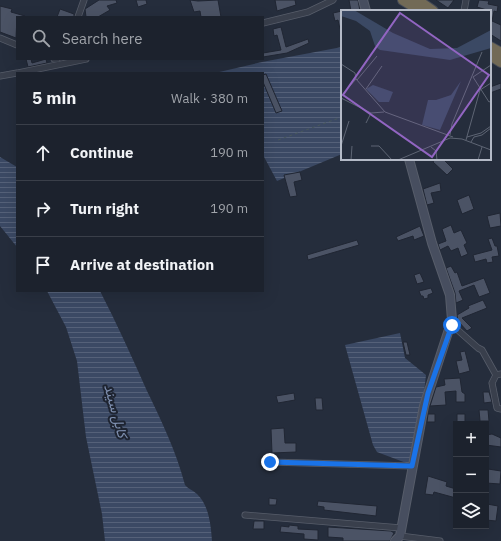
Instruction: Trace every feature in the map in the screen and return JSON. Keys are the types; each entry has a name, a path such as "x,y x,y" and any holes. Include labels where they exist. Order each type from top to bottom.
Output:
{"highway":[{"path":"403,0 430,10"},
{"path":"491,48 501,53"},
{"path":"491,56 501,62"}],"street":[{"path":"78,16 84,0"},
{"path":"264,23 308,12 333,0"},
{"path":"364,0 366,10"},
{"path":"464,10 466,0"},
{"path":"0,38 16,45"},
{"path":"22,72 81,60"},
{"path":"0,76 16,73"},
{"path":"399,535 428,393 452,325 450,295 432,243 409,160"},
{"path":"452,325 482,350 498,375 492,383 498,408 501,409"},
{"path":"270,462 412,466"},
{"path":"245,515 440,541"}],"path":[{"path":"278,140 341,117"}],"water":[{"path":"341,47 341,154 277,181 264,157 264,72 219,72 262,62"},
{"path":"0,157 16,166 16,246 0,226"},
{"name":"کابل سيند","path":"48,292 100,292 163,425 173,448 185,485 197,494 207,510 212,541 105,541 102,514 86,437 77,361 66,327"},
{"path":"400,333 405,358 426,375 423,402 409,464 377,452 373,445 345,345"}],"building":[{"path":"99,0 116,0 117,3 107,6 110,10 100,16 86,16 85,9"},
{"path":"136,0 146,0 147,4 138,7"},
{"path":"190,0 218,0 221,16 201,16 200,11 194,12"},
{"path":"275,0 295,0 296,5 277,11"},
{"path":"349,0 358,0 360,10 351,10"},
{"path":"436,0 454,0 448,8"},
{"path":"479,0 489,1 488,4 498,6 497,12 494,11 492,21 501,25 501,41 491,35 491,10 477,7"},
{"path":"0,6 12,9 11,12 25,16 16,16 16,38 0,32"},
{"path":"60,9 74,14 74,16 57,16"},
{"path":"341,11 341,29 338,20 335,21 333,13"},
{"path":"281,27 286,47 308,39 309,43 287,53 264,57 264,53 281,50 277,35 274,36 273,29"},
{"path":"26,60 31,60 32,63 46,60 47,63 28,67"},
{"path":"266,74 282,111 276,113 264,84 264,75"},
{"path":"501,83 501,89 491,93 491,87"},
{"path":"434,160 444,160 453,169 447,175 433,162"},
{"path":"300,172 302,180 294,182 297,196 290,197 284,175"},
{"path":"440,183 441,191 431,193 434,203 427,205 423,189"},
{"path":"469,195 474,209 462,214 457,200"},
{"path":"500,213 501,226 490,228 487,216"},
{"path":"451,225 454,233 461,230 467,243 464,245 468,254 461,257 458,248 451,251 448,246 440,250 438,244 446,241 442,229"},
{"path":"420,226 424,236 414,240 413,236 398,241 396,237"},
{"path":"492,238 495,246 497,246 499,256 492,257 493,262 487,263 486,259 475,262 473,255 492,250 488,239"},
{"path":"357,240 359,245 308,260 307,255"},
{"path":"451,266 455,273 457,272 462,286 484,278 490,293 479,297 474,285 459,291 463,300 456,303 455,293 446,268"},
{"path":"420,273 424,282 417,284 414,275"},
{"path":"431,288 433,293 428,295 428,298 424,299 419,291"},
{"path":"483,300 487,308 462,318 472,328 467,331 458,321 457,315 469,308 468,306"},
{"path":"403,342 407,342 410,355 406,355"},
{"path":"465,351 470,371 459,374 456,361 462,360 460,352"},
{"path":"460,378 462,392 465,394 465,402 456,402 456,391 445,392 446,405 430,406 436,387 445,385 444,379"},
{"path":"483,392 489,392 492,402 484,403"},
{"path":"294,393 295,400 278,403 276,396"},
{"path":"315,398 322,398 323,410 316,410"},
{"path":"479,410 488,410 489,421 480,421"},
{"path":"428,414 435,414 435,422 427,422"},
{"path":"457,414 465,414 465,421 457,421"},
{"path":"284,428 285,443 296,443 296,452 272,453 271,429"},
{"path":"489,434 492,434 501,438 501,447 489,445"},
{"path":"489,469 501,471 500,484 489,483"},
{"path":"428,476 447,482 446,486 453,488 453,497 434,492 433,495 425,494"},
{"path":"269,498 277,499 276,505 269,505"},
{"path":"318,501 377,506 376,516 324,510 324,507 317,506"},
{"path":"489,504 498,506 496,521 489,520"},
{"path":"254,521 264,521 264,529 253,529"},
{"path":"289,525 298,526 298,529 318,530 318,540 304,539 304,534 280,532 281,526 289,527"},
{"path":"328,527 391,531 394,533 390,541 343,541 343,538 328,537"}],"route":[{"path":"270,462 412,466 424,406 452,325"}]}
